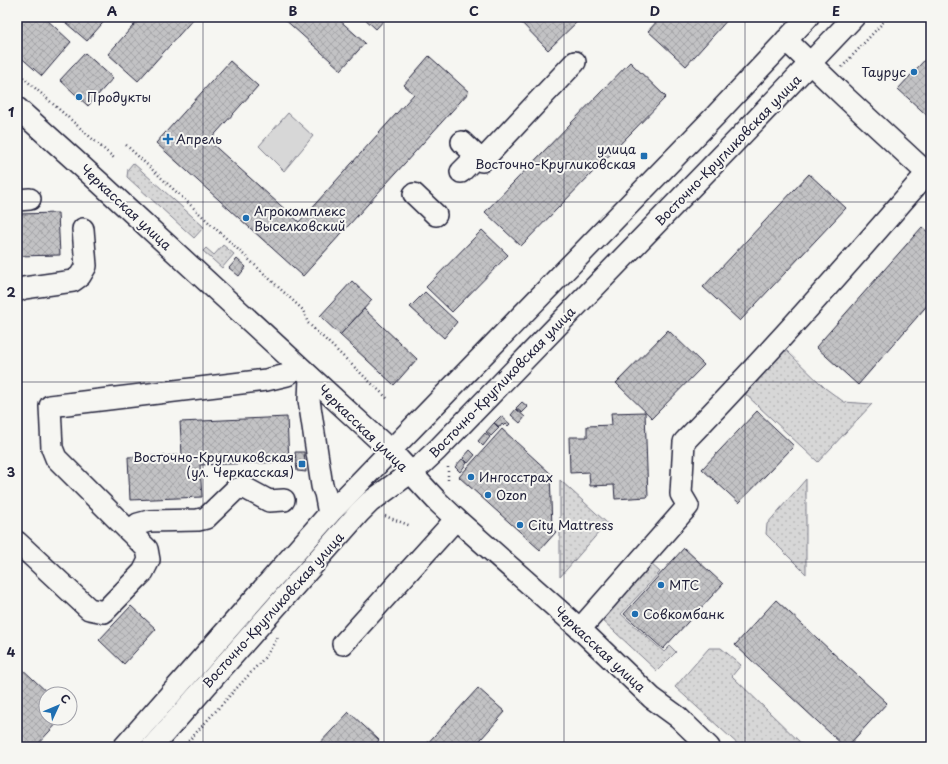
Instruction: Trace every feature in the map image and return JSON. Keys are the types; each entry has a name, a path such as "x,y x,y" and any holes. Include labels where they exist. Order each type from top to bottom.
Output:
{"street":[{"name":"Восточно-Кругликовская улица","path":"124,747 329,514 715,116 808,17"},
{"name":"Восточно-Кругликовская улица","path":"152,747 359,513 370,502 411,473 440,447 591,292 854,17"},
{"path":"580,629 688,506 681,494 684,442 753,370 863,248 927,173 786,40"},
{"path":"461,172 469,149 482,161 575,62"},
{"name":"Черкасская улица","path":"17,108 390,451 456,519 580,629 652,698 678,717 709,747"},
{"path":"414,194 436,215"},
{"path":"17,291 24,288 73,281 80,276 86,266 83,229"},
{"path":"17,542 89,609 104,612 143,572 149,560 147,549 56,458 52,448 50,406 266,380 304,372 322,486 325,493 329,514"},
{"path":"130,531 138,524 149,521 198,520 206,518 236,489 245,488 269,502 284,500"},
{"path":"343,644 456,519"}],"path":[{"path":"828,81 888,17"},
{"path":"17,72 114,158"},
{"path":"126,145 303,310 308,322 389,400"},
{"path":"379,521 384,515 411,526"},
{"path":"183,747 266,656 278,636"}],"shaded area":[{"path":"288,113 313,136 284,171 259,146"},
{"path":"133,163 204,227 194,238 127,177 128,169"},
{"path":"223,245 234,254 222,268 203,251 206,248 214,255"},
{"path":"778,351 787,351 825,388 844,402 872,404 818,462 742,391"},
{"path":"806,479 806,574 766,534 767,524"},
{"path":"560,480 607,523 560,577"},
{"path":"651,564 660,572 621,614 664,652 670,646 676,652 657,671 601,619"},
{"path":"709,648 721,648 741,665 732,676 805,747 741,747 675,687"}],"building":[{"path":"17,17 44,17 71,42 42,76 17,54"},
{"path":"59,17 108,17 87,41"},
{"path":"141,17 195,17 138,81 108,54"},
{"path":"282,17 336,17 365,43 341,70"},
{"path":"363,17 387,17 376,29"},
{"path":"516,17 582,17 548,50"},
{"path":"661,17 730,17 686,66 648,31"},
{"path":"85,53 113,78 88,106 60,80"},
{"path":"931,53 931,119 898,89"},
{"path":"429,56 469,92 303,276 156,143 230,61 258,86 209,141 299,222 414,94 404,85"},
{"path":"630,62 666,97 521,246 485,212"},
{"path":"809,174 846,208 740,321 703,287"},
{"path":"58,213 60,255 17,256 17,214"},
{"path":"922,227 931,235 931,301 858,385 816,347"},
{"path":"482,230 508,255 452,312 426,287"},
{"path":"237,259 246,267 239,276 229,268"},
{"path":"352,281 372,300 340,335 320,316"},
{"path":"425,292 457,322 444,338 410,307"},
{"path":"364,309 417,359 394,385 340,335"},
{"path":"668,330 704,365 652,418 616,383"},
{"path":"522,402 528,407 522,413 516,408"},
{"path":"516,409 525,417 520,423 511,415"},
{"path":"757,411 794,446 739,503 702,469"},
{"path":"645,412 648,497 615,499 614,485 590,486 589,472 570,473 569,437 587,437 587,426 612,425 611,413"},
{"path":"501,416 510,424 508,426 506,424 504,426 502,424 500,427 494,423"},
{"path":"287,417 289,462 200,465 202,497 130,500 128,457 182,455 180,422"},
{"path":"494,423 499,428 491,436 486,432"},
{"path":"502,429 550,473 552,528 556,532 540,550 459,477"},
{"path":"485,433 490,437 483,446 478,441"},
{"path":"470,450 475,455 468,463 463,458"},
{"path":"295,452 304,452 306,472 297,471"},
{"path":"462,459 467,463 460,472 455,467"},
{"path":"684,548 723,584 663,649 624,614"},
{"path":"776,600 887,703 847,747 845,747 735,645"},
{"path":"131,606 156,629 124,664 99,640"},
{"path":"17,664 40,686 38,686 38,726 55,726 35,747 17,747"},
{"path":"478,688 505,712 474,747 424,747"},
{"path":"349,712 379,740 373,747 316,747"}],"place":[{"name":"Таурус","path":"914,72"},
{"name":"Продукты","path":"79,97"},
{"name":"Апрель","path":"168,139"},
{"name":"улица Восточно-Кругликовская","path":"644,156"},
{"name":"Агрокомплекс Выселковский","path":"246,218"},
{"name":"Восточно-Кругликовская (ул. Черкасская)","path":"302,464"},
{"name":"Ингосстрах","path":"471,477"},
{"name":"Ozon","path":"488,495"},
{"name":"City Mattress","path":"520,525"},
{"name":"МТС","path":"661,585"},
{"name":"Совкомбанк","path":"635,614"}]}
